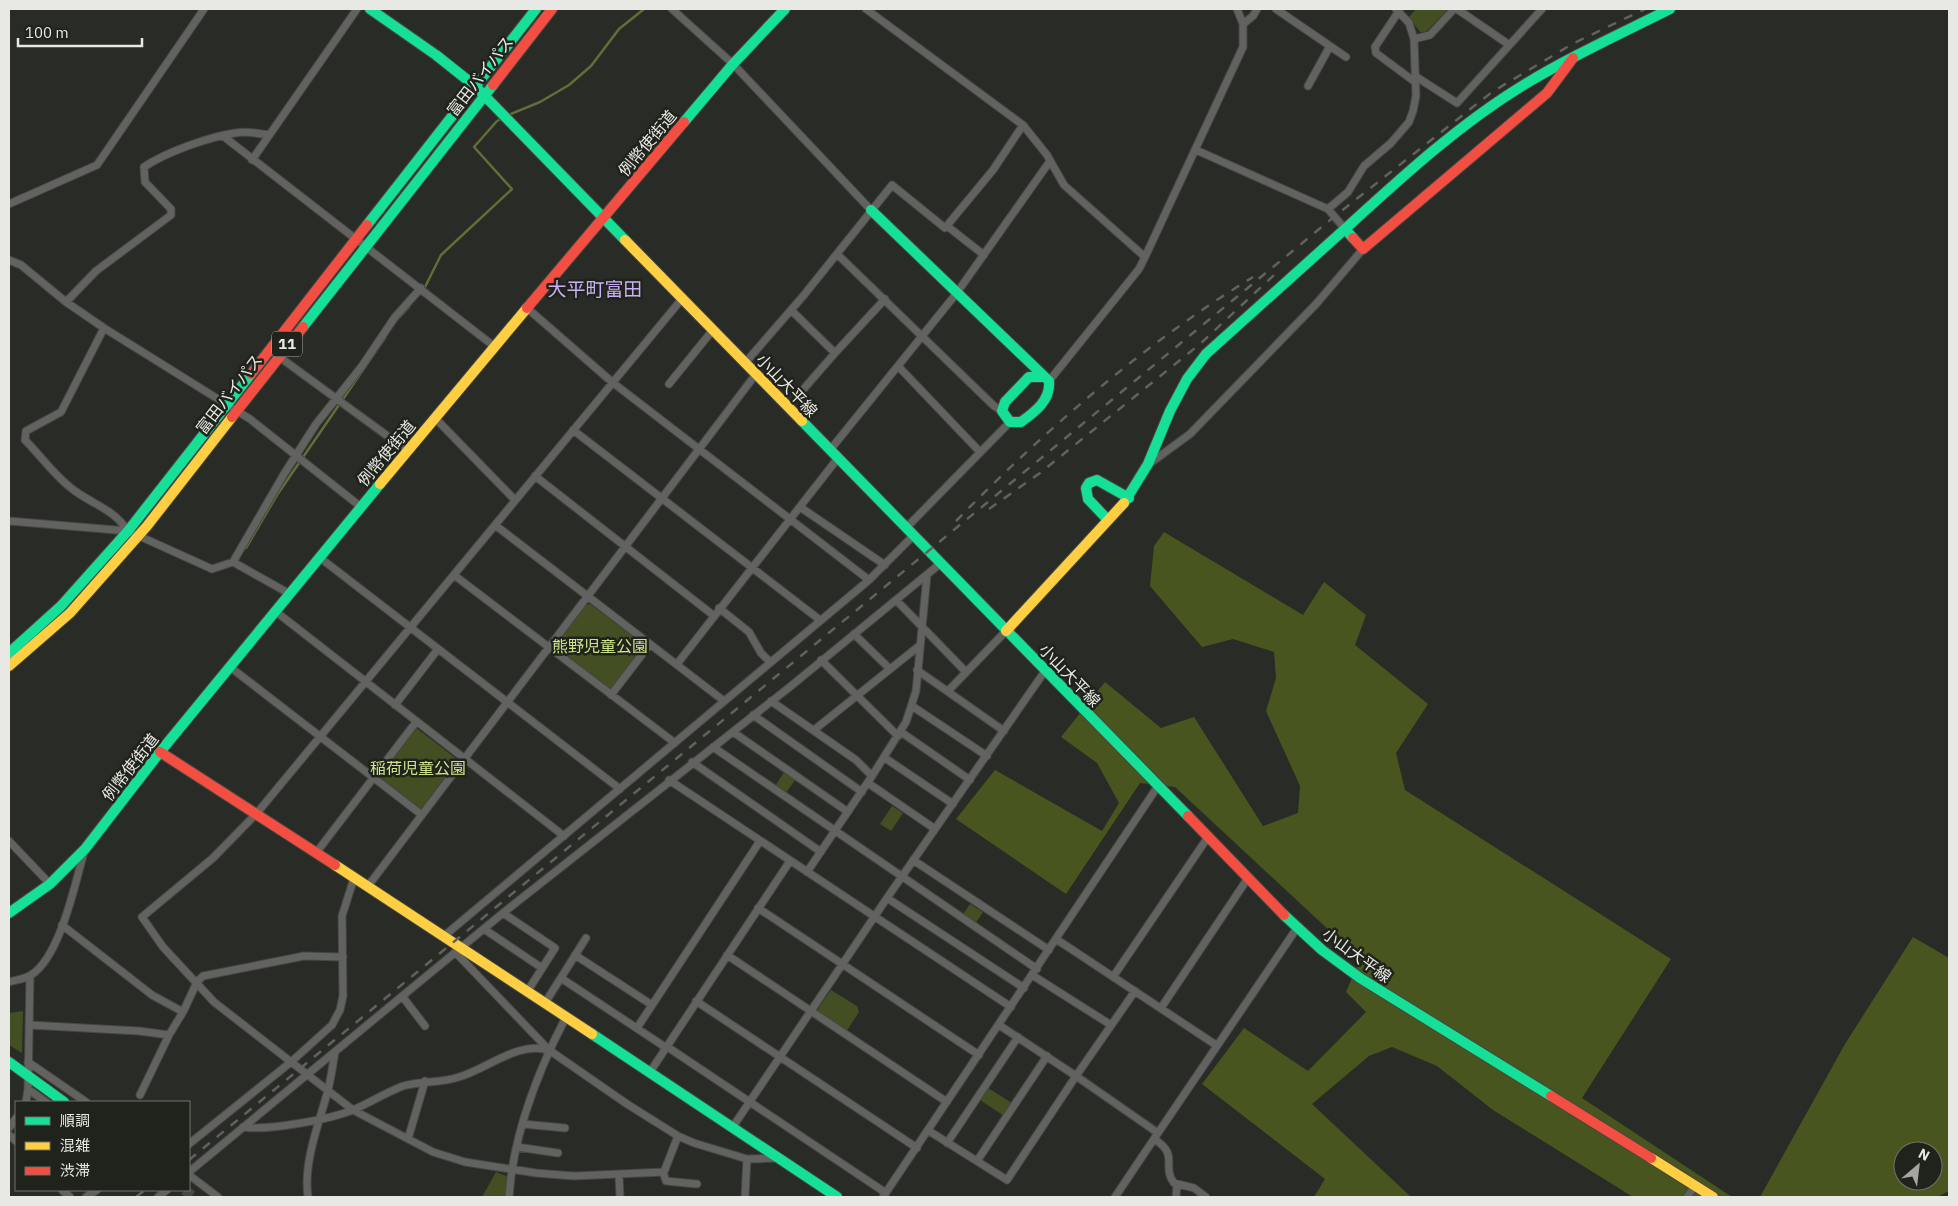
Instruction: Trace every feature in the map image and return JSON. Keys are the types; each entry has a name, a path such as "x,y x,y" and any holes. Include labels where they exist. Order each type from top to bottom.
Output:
{"street":[{"path":"9,204 97,164 204,9"},
{"path":"252,160 357,9"},
{"name":"小山大平線","path":"370,9 475,86 604,216 681,300 756,374 1297,928 1322,950 1360,978 1713,1197"},
{"name":"富田バイパス","path":"9,653 61,606 128,531 536,9"},
{"name":"富田バイパス","path":"9,666 70,613 138,536 552,9"},
{"path":"672,9 733,64 871,210 1046,379 1051,387 1048,397 1021,422 1010,422 906,528"},
{"name":"例幣使街道","path":"9,913 50,884 85,849 160,752 319,557 733,64 785,9"},
{"path":"866,9 1023,125 1050,161 1064,186 1145,257"},
{"path":"1046,379 1139,269 1241,52 1243,24 1237,9"},
{"path":"1243,24 1253,16 1257,9"},
{"path":"1276,9 1346,57"},
{"path":"1414,39 1430,35 1456,9 1508,44"},
{"path":"1328,209 1348,192 1364,166 1391,143 1409,122 1416,96 1415,79 1414,39 1409,23 1398,10 1375,48 1376,53 1415,79 1457,103 1540,9"},
{"path":"948,690 1006,631 1129,498 1148,464 1187,379 1206,354 1398,180 1465,126 1522,86 1670,9"},
{"path":"1308,86 1330,46"},
{"path":"1148,464 1190,434 1317,303 1363,249 1547,93 1573,58"},
{"path":"947,226 993,170 1023,125"},
{"path":"66,302 96,271 171,215 171,209 145,182 144,167 154,160 223,136 255,132 269,135"},
{"path":"223,136 495,347"},
{"path":"1196,150 1328,209 1363,249"},
{"path":"677,664 751,567 790,520 834,454 898,366 956,294 1050,161"},
{"path":"745,363 791,310 892,185 945,228 947,226 984,255"},
{"path":"837,254 994,406 1002,411 1010,422"},
{"path":"9,260 21,265 66,302 104,328 236,410 361,507"},
{"path":"9,521 128,531 212,569 233,562 316,424 338,399 395,317 421,288"},
{"path":"801,392 885,299"},
{"path":"663,1172 618,1176 574,1176 511,1170 446,1158 353,1110 214,1002 163,947 142,917 213,858 257,813 681,300"},
{"path":"527,308 612,382 869,580"},
{"path":"791,310 835,353"},
{"path":"104,328 61,412 26,432 25,440 74,491 119,518 128,531"},
{"path":"669,384 712,331"},
{"path":"278,356 408,451"},
{"path":"1002,411 1005,402 1029,377 1030,364"},
{"path":"898,366 980,452"},
{"path":"368,886 756,374"},
{"path":"1029,377 1046,379"},
{"path":"436,418 515,500"},
{"path":"573,430 820,620"},
{"path":"535,476 714,615"},
{"path":"1108,520 1089,501 1085,494 1086,487 1092,481 1098,480 1129,498"},
{"path":"800,506 885,565"},
{"path":"495,525 724,701"},
{"path":"444,936 869,580 914,536"},
{"path":"319,557 620,789"},
{"path":"233,562 290,594"},
{"path":"190,1173 243,1127 503,913 669,780 733,732 941,563"},
{"path":"454,575 675,743"},
{"path":"807,872 885,758 900,734 912,706 927,575"},
{"path":"896,600 966,672"},
{"path":"719,608 749,632 761,652 770,662"},
{"path":"275,611 564,836"},
{"path":"854,634 890,669"},
{"path":"611,695 650,644"},
{"path":"814,730 919,646"},
{"path":"395,705 438,649"},
{"path":"821,660 856,695 900,734 970,780"},
{"path":"230,667 422,815"},
{"path":"917,670 1004,731"},
{"path":"732,1128 913,860 1045,671"},
{"path":"771,701 856,760 870,780 935,829"},
{"path":"912,706 987,756"},
{"path":"753,715 862,792"},
{"path":"316,852 416,722"},
{"path":"733,732 848,812"},
{"path":"712,747 1111,1025"},
{"path":"160,752 257,813 444,936 549,1050 678,1136 747,1159 777,1158"},
{"path":"885,758 953,804"},
{"path":"692,762 820,852"},
{"path":"669,780 1011,1007"},
{"path":"561,978 750,1101 885,1195 1158,786"},
{"path":"1113,977 1208,837"},
{"path":"9,841 50,884"},
{"path":"637,1028 760,841"},
{"path":"9,982 30,976 48,960 62,925 85,849"},
{"path":"913,860 1049,950"},
{"path":"650,1072 790,861"},
{"path":"190,1143 326,1033 336,1019 343,996 342,916 354,878"},
{"path":"1161,1008 1248,878"},
{"path":"887,898 1024,988"},
{"path":"758,908 979,1056"},
{"path":"503,913 555,948 527,992"},
{"path":"62,925 152,995 183,1012"},
{"path":"1115,1197 1216,1045 1297,928"},
{"path":"484,929 542,968"},
{"path":"545,1004 586,938"},
{"path":"1056,940 1216,1045"},
{"path":"458,950 566,1017 837,1197"},
{"path":"575,955 652,1005"},
{"path":"727,955 948,1102"},
{"path":"140,1095 197,982 203,976 304,956 343,957"},
{"path":"26,1101 30,976"},
{"path":"929,1131 1007,1180 1135,991"},
{"path":"402,996 425,1026"},
{"path":"696,1001 917,1148"},
{"path":"510,1197 511,1170 523,1124 549,1050 566,1017"},
{"path":"29,1025 139,1031 169,1036"},
{"path":"999,1025 1076,1076 1156,1136 1169,1156 1170,1178 1177,1185 1194,1188 1206,1197"},
{"path":"947,1143 1018,1037"},
{"path":"243,1127 254,1129 319,1119 353,1110 402,1087 425,1081 458,1078 512,1053 542,1048 549,1050"},
{"path":"308,1197 306,1185 335,1051"},
{"path":"977,1161 1047,1056"},
{"path":"9,1062 63,1101"},
{"path":"28,1062 85,1101"},
{"path":"408,1139 425,1081"},
{"path":"28,1089 45,1101"},
{"path":"523,1124 565,1128"},
{"path":"678,1136 663,1172 666,1181 697,1184"},
{"path":"517,1147 558,1153"},
{"path":"745,1197 747,1159"},
{"path":"190,1175 218,1197"},
{"path":"618,1176 620,1197"},
{"path":"1176,1197 1177,1185"},
{"path":"1687,1197 1695,1186"}],"green space":[{"path":"1416,9 1448,9 1425,33 1420,32 1409,17"},
{"path":"1164,532 1303,615 1324,582 1366,615 1355,645 1428,704 1396,753 1405,790 1671,959 1582,1098 1732,1197 1633,1197 1493,1110 1437,1066 1392,1047 1369,1056 1312,1104 1411,1197 1314,1197 1325,1179 1202,1084 1244,1028 1308,1071 1366,1012 1346,992 1360,959 1175,787 1140,783 1066,894 956,819 995,770 1102,831 1119,803 1097,763 1061,737 1105,682 1161,728 1194,717 1263,826 1298,813 1300,786 1266,711 1276,678 1274,652 1233,639 1202,647 1150,586 1154,546"},
{"name":"熊野児童公園","path":"590,604 645,645 611,690 554,647 585,605"},
{"name":"稲荷児童公園","path":"415,727 458,760 421,809 378,776"},
{"path":"785,771 796,779 785,794 775,786"},
{"path":"892,806 903,813 891,831 880,824"},
{"path":"970,904 983,912 975,924 962,916"},
{"path":"1913,937 1949,958 1949,1191 1937,1197 1760,1197 1845,1044"},
{"path":"831,990 857,1006 859,1012 846,1032 818,1013 817,1010"},
{"path":"23,1011 22,1053 9,1045 9,1013"},
{"path":"988,1088 1012,1103 1004,1116 980,1100"},
{"path":"496,1172 509,1177 507,1197 482,1197"}],"waterway":[{"path":"508,115 540,102 569,85 591,66 619,29 644,9"},
{"path":"424,289 441,255 512,189 474,147 497,121 503,118"},
{"path":"396,321 409,307"},
{"path":"246,548 277,495 385,338"}],"tunnel":[{"path":"186,1191 195,1197"}],"railway":[{"path":"190,1159 1335,216 1492,92 1574,43 1645,9"},
{"path":"989,509 1040,473 1200,344 1274,275"},
{"path":"956,521 1025,454 1097,390 1174,330 1253,277"},
{"path":"136,1197 144,1191"}],"traffic: fast":[{"path":"370,9 436,55 475,86 625,240"},
{"path":"367,225 536,9"},
{"path":"684,122 733,64 785,9"},
{"path":"1345,229 1430,153 1498,102 1558,65 1670,9"},
{"path":"303,327 493,85"},
{"path":"871,210 1049,381 1045,400 1037,410 1021,422 1010,422 1002,411 1005,402 1029,377 1044,377"},
{"path":"1124,503 1148,464 1170,411 1187,379 1206,354 1345,229 1353,238"},
{"path":"9,653 61,606 128,531 251,374"},
{"path":"802,421 1188,816"},
{"path":"1108,520 1088,499 1086,488 1089,483 1097,480 1129,498"},
{"path":"9,913 50,884 85,849 160,752 380,484"},
{"path":"1284,915 1322,950 1360,978 1551,1096"},
{"path":"592,1034 837,1197"},
{"path":"9,1062 63,1101"}],"traffic: slow":[{"path":"625,240 802,421"},
{"path":"380,484 527,308"},
{"path":"9,666 70,613 147,526 232,417"},
{"path":"1006,631 1124,503"},
{"path":"335,865 592,1034"},
{"path":"1651,1158 1713,1197"}],"traffic: jam":[{"path":"493,85 552,9"},
{"path":"1353,238 1363,249 1547,93 1573,58"},
{"path":"527,308 684,122"},
{"path":"251,374 367,225"},
{"path":"232,417 303,327"},
{"path":"160,752 335,865"},
{"path":"1188,816 1284,915"},
{"path":"1551,1096 1651,1158"}],"district":[{"name":"大平町富田","path":"595,289"}]}
